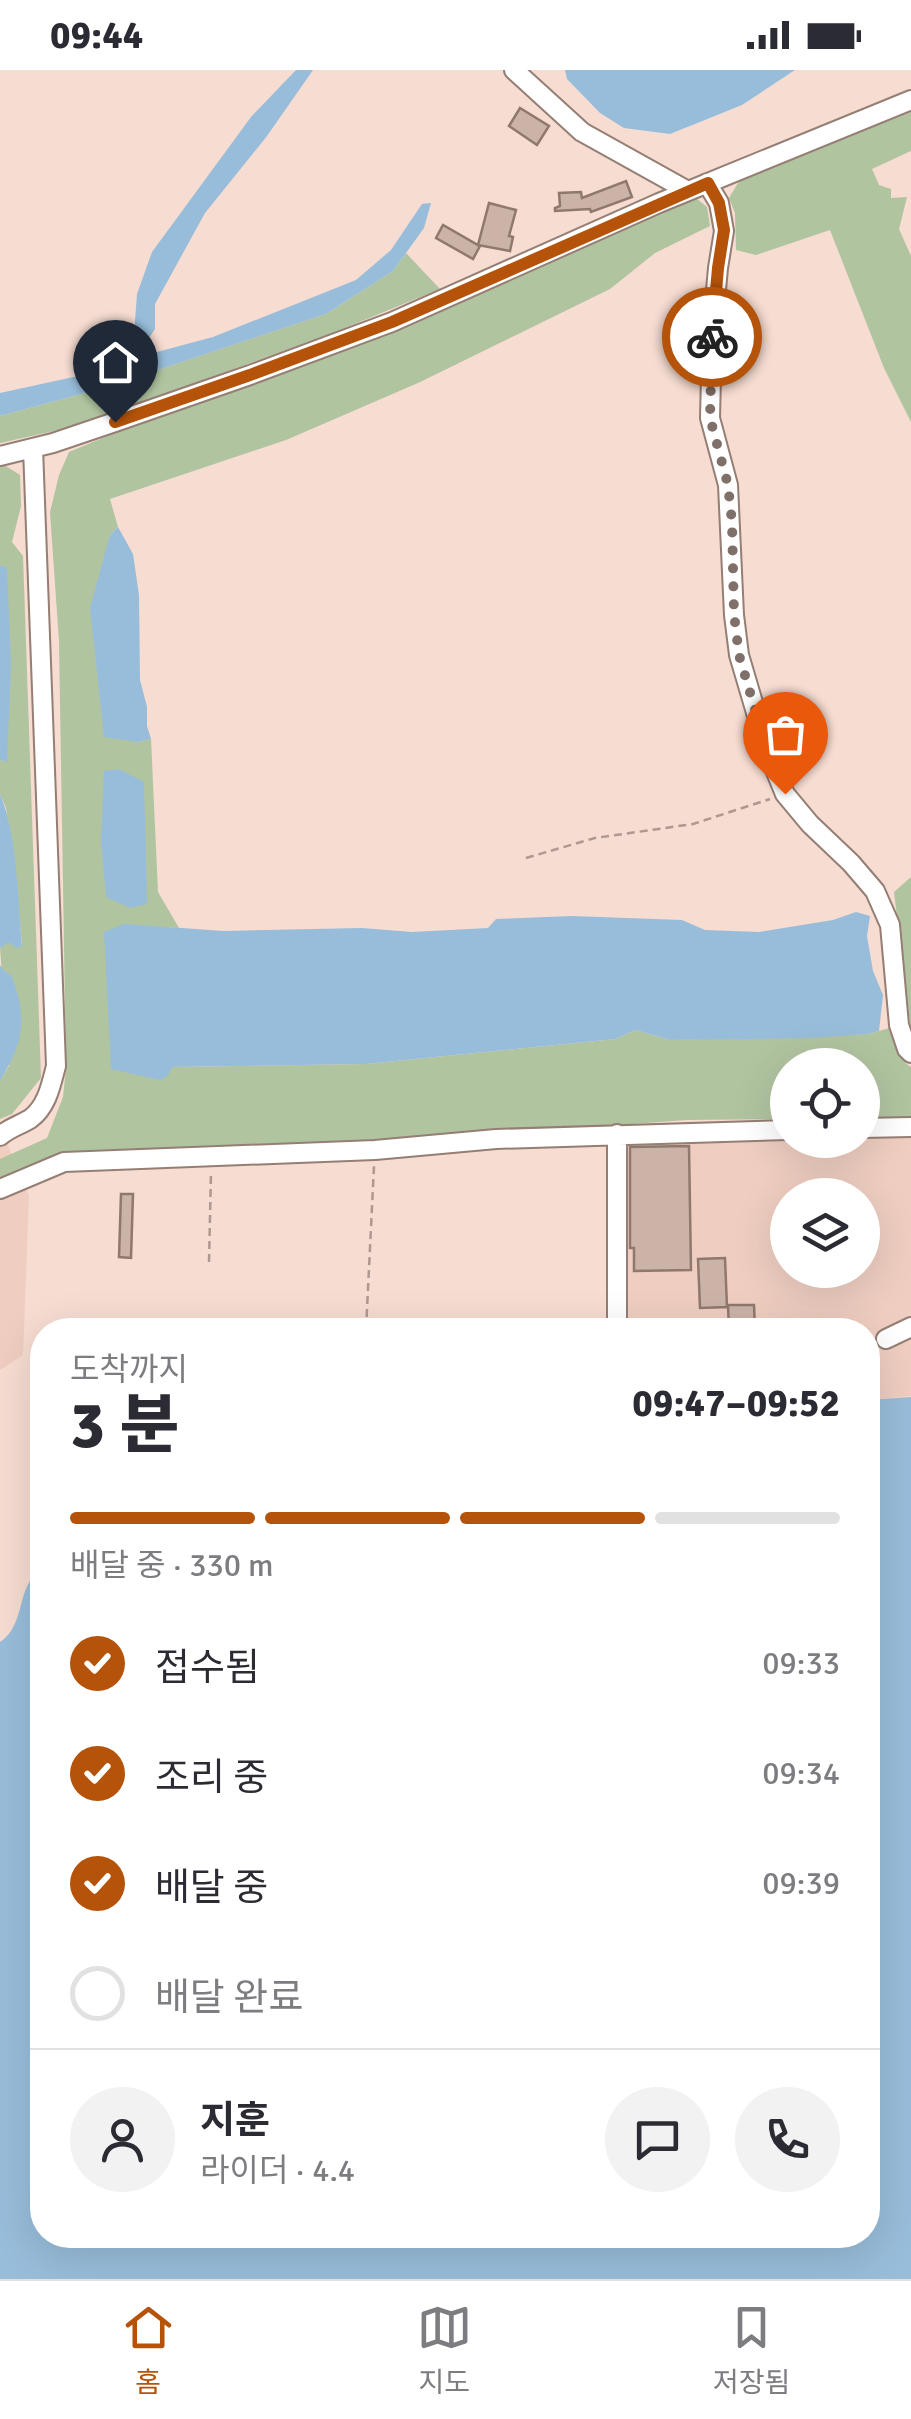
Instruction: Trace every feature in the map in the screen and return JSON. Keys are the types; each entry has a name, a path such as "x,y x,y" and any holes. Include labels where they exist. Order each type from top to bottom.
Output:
{"street":[{"path":"514,70 582,132 688,191"},
{"path":"0,456 250,375 392,322 688,191 911,100"},
{"path":"708,183 719,203 724,230 712,334 710,418 728,485 739,655 767,750 785,794 875,891 890,924 899,1024 911,1053"},
{"path":"0,1136 8,1128 33,1118 48,1098 56,1066 33,448"},
{"path":"880,1128 911,1127"},
{"path":"0,1189 64,1162 375,1150 496,1139 770,1130"},
{"path":"616,1134 617,1318"},
{"path":"886,1339 911,1328"}],"path":[{"path":"526,858 595,838 693,824 785,794"},
{"path":"367,1318 375,1150"},
{"path":"208,1262 212,1157"}],"shaded area":[{"path":"0,1126 29,1196 23,1355 0,1370"},
{"path":"911,1136 911,1396 880,1399 880,1318 626,1318 624,1140 770,1138 770,1158 880,1158 880,1137"}],"green space":[{"path":"911,112 911,151 872,169 879,185 891,189 891,198 907,197 899,229 911,256 911,422 884,368 830,230 756,255 736,250 735,213 729,198 738,183 756,171"},
{"path":"696,198 707,207 710,226 655,253 610,289 418,383 286,440 110,499 118,527 110,535 138,742 151,739 158,892 179,928 154,927 171,1067 366,1064 616,1039 635,1030 670,1040 868,1034 893,1027 905,1063 911,1067 911,1117 880,1118 880,1048 770,1048 770,1119 686,1120 419,1140 77,1154 0,1183 0,1159 47,1138 63,1097 66,1068 59,641 50,512 69,452 371,341"},
{"path":"406,253 440,289 335,332 77,426 0,443 0,416 107,387 326,314 393,271"},
{"path":"0,466 20,475 21,506 12,542 23,556 41,1078 12,1114 0,1119 0,1081 9,1066 0,948 9,941 22,945 6,808 0,794 0,760 7,761 7,569 0,565"},
{"path":"911,877 911,1031 894,892"}],"water":[{"path":"296,70 313,70 267,136 205,213 155,304 155,329 145,344 157,352 213,337 356,280 391,250 422,204 431,203 424,228 393,271 326,314 107,387 0,416 0,393 78,376 127,357 134,334 137,294 152,252 251,117"},
{"path":"565,70 795,70 742,105 670,134 624,128 600,113 567,79"},
{"path":"118,527 133,554 139,595 140,680 151,739 138,742 104,737 90,608 110,535"},
{"path":"0,565 7,568 11,666 7,762 0,760"},
{"path":"119,769 144,782 147,904 130,908 106,897 101,841 104,771"},
{"path":"0,794 16,868 22,946 16,948 9,942 0,948"},
{"path":"856,912 870,916 867,936 873,971 883,995 879,1031 868,1034 670,1040 635,1030 616,1039 366,1064 172,1067 168,1076 160,1080 111,1069 104,932 124,924 224,931 362,928 412,932 488,928 496,919 572,916 682,920 705,930 759,932 833,920"},
{"path":"0,965 11,975 20,1004 21,1029 0,1081"},
{"path":"911,1397 911,2279 0,2279 0,1642 14,1626 30,1582 30,2248 880,2248 880,1399"}],"building":[{"path":"520,108 549,126 537,145 509,126"},
{"path":"626,181 632,197 591,212 555,211 560,206 559,193 581,192 582,198"},
{"path":"489,203 516,210 509,236 513,237 510,251 478,245"},
{"path":"443,225 480,246 473,259 436,238"},
{"path":"689,1146 691,1270 634,1271 634,1248 630,1248 630,1147"},
{"path":"121,1194 133,1194 131,1258 119,1257"},
{"path":"725,1258 727,1307 700,1308 698,1259"},
{"path":"728,1305 754,1305 755,1318 729,1318"}],"way so far":[{"path":"712,337 710,418 728,485 739,655 767,750 785,794"}],"route":[{"path":"115,422 392,322 708,183 719,203 724,230 712,337"}]}
